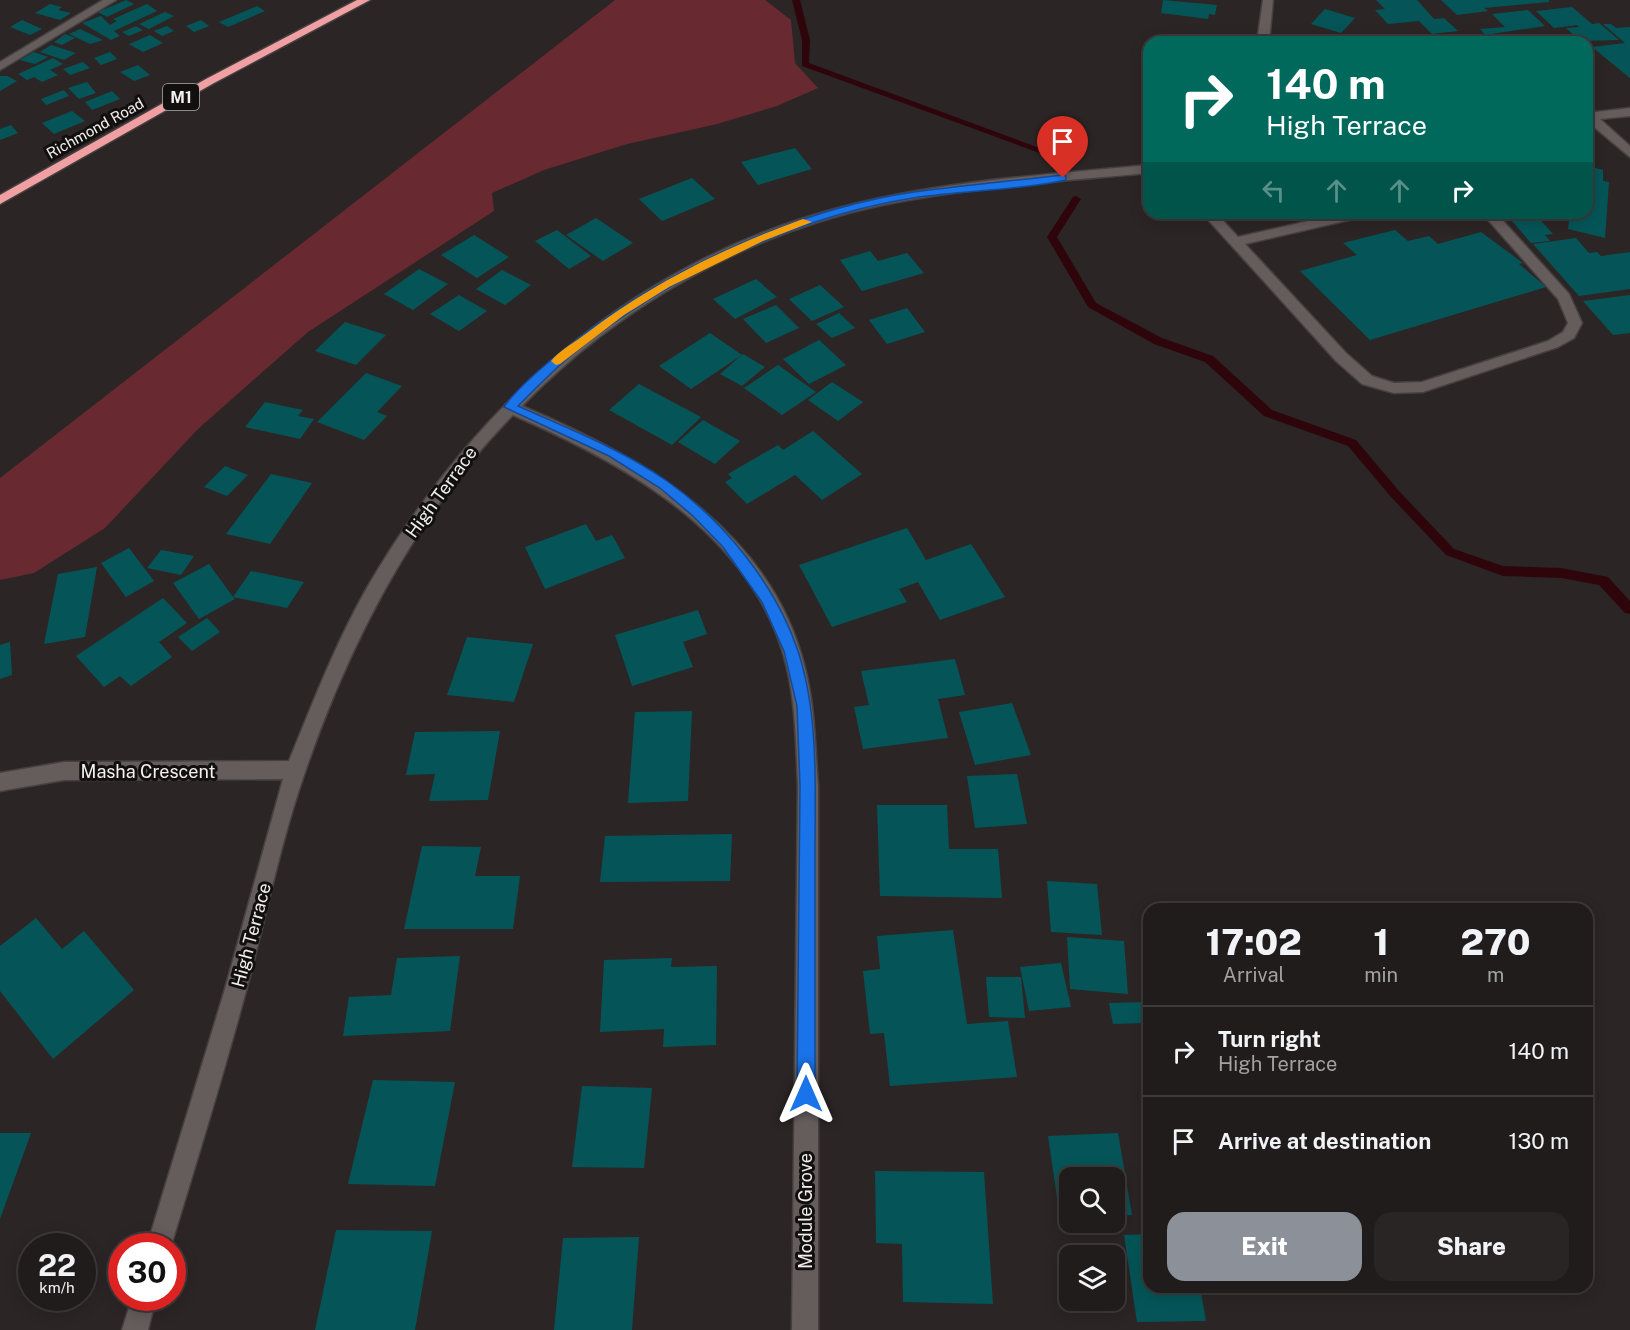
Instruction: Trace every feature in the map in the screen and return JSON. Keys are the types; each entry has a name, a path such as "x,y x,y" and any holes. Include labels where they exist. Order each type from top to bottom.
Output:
{"highway":[{"name":"Richmond Road","path":"0,200 210,81 365,0"}],"street":[{"path":"0,67 111,0"},
{"path":"1264,36 1268,0"},
{"path":"1593,117 1630,112"},
{"path":"1593,121 1630,153"},
{"name":"High Terrace","path":"163,1233 238,979 296,770 329,685 371,595 424,509 461,459 558,360 620,313 676,280 787,228 860,206 913,195 1143,170"},
{"path":"1214,219 1341,357 1367,380 1394,388 1423,387 1553,344 1569,336 1575,323 1564,297 1494,219"},
{"path":"1235,242 1336,219"},
{"name":"Module Grove","path":"510,407 613,453 664,485 697,513 728,544 768,599 791,651 804,706 808,786 805,1330"},
{"name":"Masha Crescent","path":"0,782 64,771 296,770"},
{"path":"135,1330 140,1311"}],"shaded area":[{"path":"615,0 765,0 791,20 795,63 818,88 777,106 717,124 627,144 544,170 492,193 494,211 308,332 198,429 105,528 34,573 0,580 0,478"}],"building":[{"path":"126,0 134,4 107,17 98,12"},
{"path":"1163,0 1217,5 1215,15 1209,14 1208,19 1161,13"},
{"path":"1376,0 1417,0 1434,19 1444,18 1458,31 1432,34 1419,21 1388,24 1375,10 1385,9"},
{"path":"1441,0 1549,0 1549,2 1484,8 1488,11 1457,15"},
{"path":"50,4 62,7 58,10 71,13 60,20 35,13"},
{"path":"147,4 157,11 114,31 120,36 111,40 82,23 101,16 110,25 117,21 113,19"},
{"path":"257,6 265,11 228,27 219,22"},
{"path":"1572,7 1592,24 1599,23 1619,40 1593,41 1593,36 1575,36 1566,28 1579,27 1577,25 1554,28 1536,11"},
{"path":"1325,9 1355,18 1341,33 1311,24"},
{"path":"1528,10 1545,26 1485,35 1480,29 1505,27 1492,14"},
{"path":"165,12 174,16 149,29 139,24"},
{"path":"22,20 42,29 30,35 10,27"},
{"path":"201,20 209,26 194,32 186,26"},
{"path":"1603,24 1611,24 1616,28 1630,27 1630,78 1593,48 1625,43"},
{"path":"136,26 143,30 129,36 122,32"},
{"path":"167,26 174,31 162,36 154,31"},
{"path":"80,29 103,40 90,44 69,34"},
{"path":"65,34 75,38 62,45 54,42"},
{"path":"150,35 163,43 143,52 129,44"},
{"path":"51,45 76,53 64,60 40,52"},
{"path":"34,52 48,57 35,64 20,60"},
{"path":"110,52 117,59 101,65 94,58"},
{"path":"53,58 63,64 50,70 58,75 42,82 34,77 27,80 18,74"},
{"path":"83,62 90,68 70,75 63,69"},
{"path":"138,65 150,75 134,81 120,72"},
{"path":"0,76 7,76 17,81 0,91"},
{"path":"87,82 96,93 79,99 68,88"},
{"path":"64,90 69,96 46,105 41,99"},
{"path":"112,91 120,99 92,110 85,102"},
{"path":"72,111 85,121 54,134 42,123"},
{"path":"11,125 18,133 0,140 0,129"},
{"path":"795,148 812,169 758,185 741,162"},
{"path":"1593,168 1603,170 1603,181 1609,182 1605,238 1568,229 1569,219 1593,219"},
{"path":"692,178 715,199 662,221 639,199"},
{"path":"596,218 633,243 603,261 566,235"},
{"path":"1510,219 1539,219 1553,234 1545,235 1550,241 1531,243"},
{"path":"557,230 591,256 569,269 535,241"},
{"path":"1395,230 1408,241 1429,236 1438,244 1481,232 1523,263 1519,264 1546,287 1370,340 1300,271 1357,255 1343,243"},
{"path":"474,235 509,257 477,278 441,255"},
{"path":"1576,238 1589,253 1597,252 1601,256 1630,252 1630,289 1579,296 1533,244"},
{"path":"870,251 878,261 907,253 924,273 862,291 840,260"},
{"path":"419,269 448,284 413,310 384,294"},
{"path":"502,270 531,285 505,305 476,289"},
{"path":"756,279 777,297 735,319 713,299"},
{"path":"820,285 844,307 812,321 789,299"},
{"path":"459,295 487,311 459,331 430,314"},
{"path":"1630,295 1630,333 1613,335 1583,301"},
{"path":"776,305 799,328 766,343 743,319"},
{"path":"907,308 925,332 887,344 869,320"},
{"path":"839,313 855,328 832,338 816,324"},
{"path":"345,322 386,335 356,365 315,351"},
{"path":"710,333 742,355 691,389 659,366"},
{"path":"819,340 846,365 809,384 783,359"},
{"path":"743,354 765,367 742,386 720,374"},
{"path":"778,365 816,392 782,415 744,388"},
{"path":"366,373 402,386 377,412 387,416 364,440 317,422"},
{"path":"832,382 863,402 838,421 808,400"},
{"path":"639,384 701,417 672,445 609,410"},
{"path":"265,402 303,410 298,416 314,419 300,439 245,427"},
{"path":"703,420 740,441 715,464 678,442"},
{"path":"813,431 862,474 822,500 795,475 747,504 725,482 732,478 728,474 778,445 783,450"},
{"path":"225,466 248,475 227,496 204,487"},
{"path":"271,474 312,483 270,544 226,534"},
{"path":"586,524 596,541 612,535 625,558 545,589 525,547"},
{"path":"907,528 926,560 971,544 1005,597 940,620 918,582 899,589 907,602 832,627 799,565"},
{"path":"129,548 154,581 126,597 101,563"},
{"path":"161,550 194,556 181,575 147,568"},
{"path":"209,564 235,599 199,619 173,583"},
{"path":"97,567 85,637 44,644 58,574"},
{"path":"251,571 304,582 287,608 233,597"},
{"path":"163,598 187,623 159,642 172,657 131,686 120,676 104,687 76,656"},
{"path":"698,610 707,634 683,642 693,667 632,686 615,635"},
{"path":"207,618 220,632 192,651 178,637"},
{"path":"467,637 533,644 514,702 447,695"},
{"path":"10,642 12,675 0,679 0,645"},
{"path":"955,659 965,695 938,699 948,738 863,749 854,707 869,705 861,671"},
{"path":"1012,703 1031,755 975,765 959,712"},
{"path":"692,711 688,801 628,803 635,712"},
{"path":"500,731 488,800 429,801 435,774 406,775 415,732"},
{"path":"1017,774 1027,824 975,828 967,776"},
{"path":"877,805 947,805 949,849 998,849 1002,898 880,896"},
{"path":"732,834 730,881 600,882 605,836"},
{"path":"422,846 481,847 475,876 520,876 513,929 404,929"},
{"path":"1047,881 1097,884 1102,935 1051,932"},
{"path":"36,918 62,949 84,931 134,990 53,1059 0,991 0,946"},
{"path":"953,930 967,1024 1008,1021 1017,1077 890,1086 884,1033 870,1034 863,971 880,969 877,936"},
{"path":"1067,937 1124,941 1128,994 1070,989"},
{"path":"460,956 450,1031 343,1036 349,997 391,995 397,958"},
{"path":"672,958 671,967 717,966 716,1045 663,1047 664,1029 600,1032 604,960"},
{"path":"1061,963 1071,1007 1029,1011 1020,967"},
{"path":"986,977 1021,977 1025,1018 989,1017"},
{"path":"1143,1002 1143,1023 1113,1024 1109,1003"},
{"path":"373,1080 455,1082 435,1186 348,1184"},
{"path":"582,1086 652,1088 644,1168 572,1167"},
{"path":"0,1133 31,1133 0,1219"},
{"path":"1118,1133 1124,1167 1059,1167 1059,1211 1048,1136"},
{"path":"875,1171 984,1172 993,1304 903,1302 902,1244 876,1243"},
{"path":"1125,1174 1132,1215 1125,1215"},
{"path":"336,1230 432,1231 415,1330 315,1330"},
{"path":"1143,1234 1143,1293 1201,1293 1206,1321 1137,1322 1124,1235"},
{"path":"639,1237 632,1330 554,1330 563,1238"}],"waterway":[{"path":"796,0 806,40 805,64 1048,153"},
{"path":"1076,199 1052,237 1092,305 1158,341 1209,359 1268,413 1352,443 1395,494 1450,552 1503,571 1561,573 1603,581 1630,609"}],"slow traffic":[{"path":"556,361 620,313 666,285 760,239 807,222"}],"route":[{"path":"806,1094 808,786 804,706 791,651 768,599 728,544 697,513 664,485 613,453 571,432 510,407 543,373 582,340 620,313 666,285 760,239 796,225 860,206 913,195 1063,178"}]}
